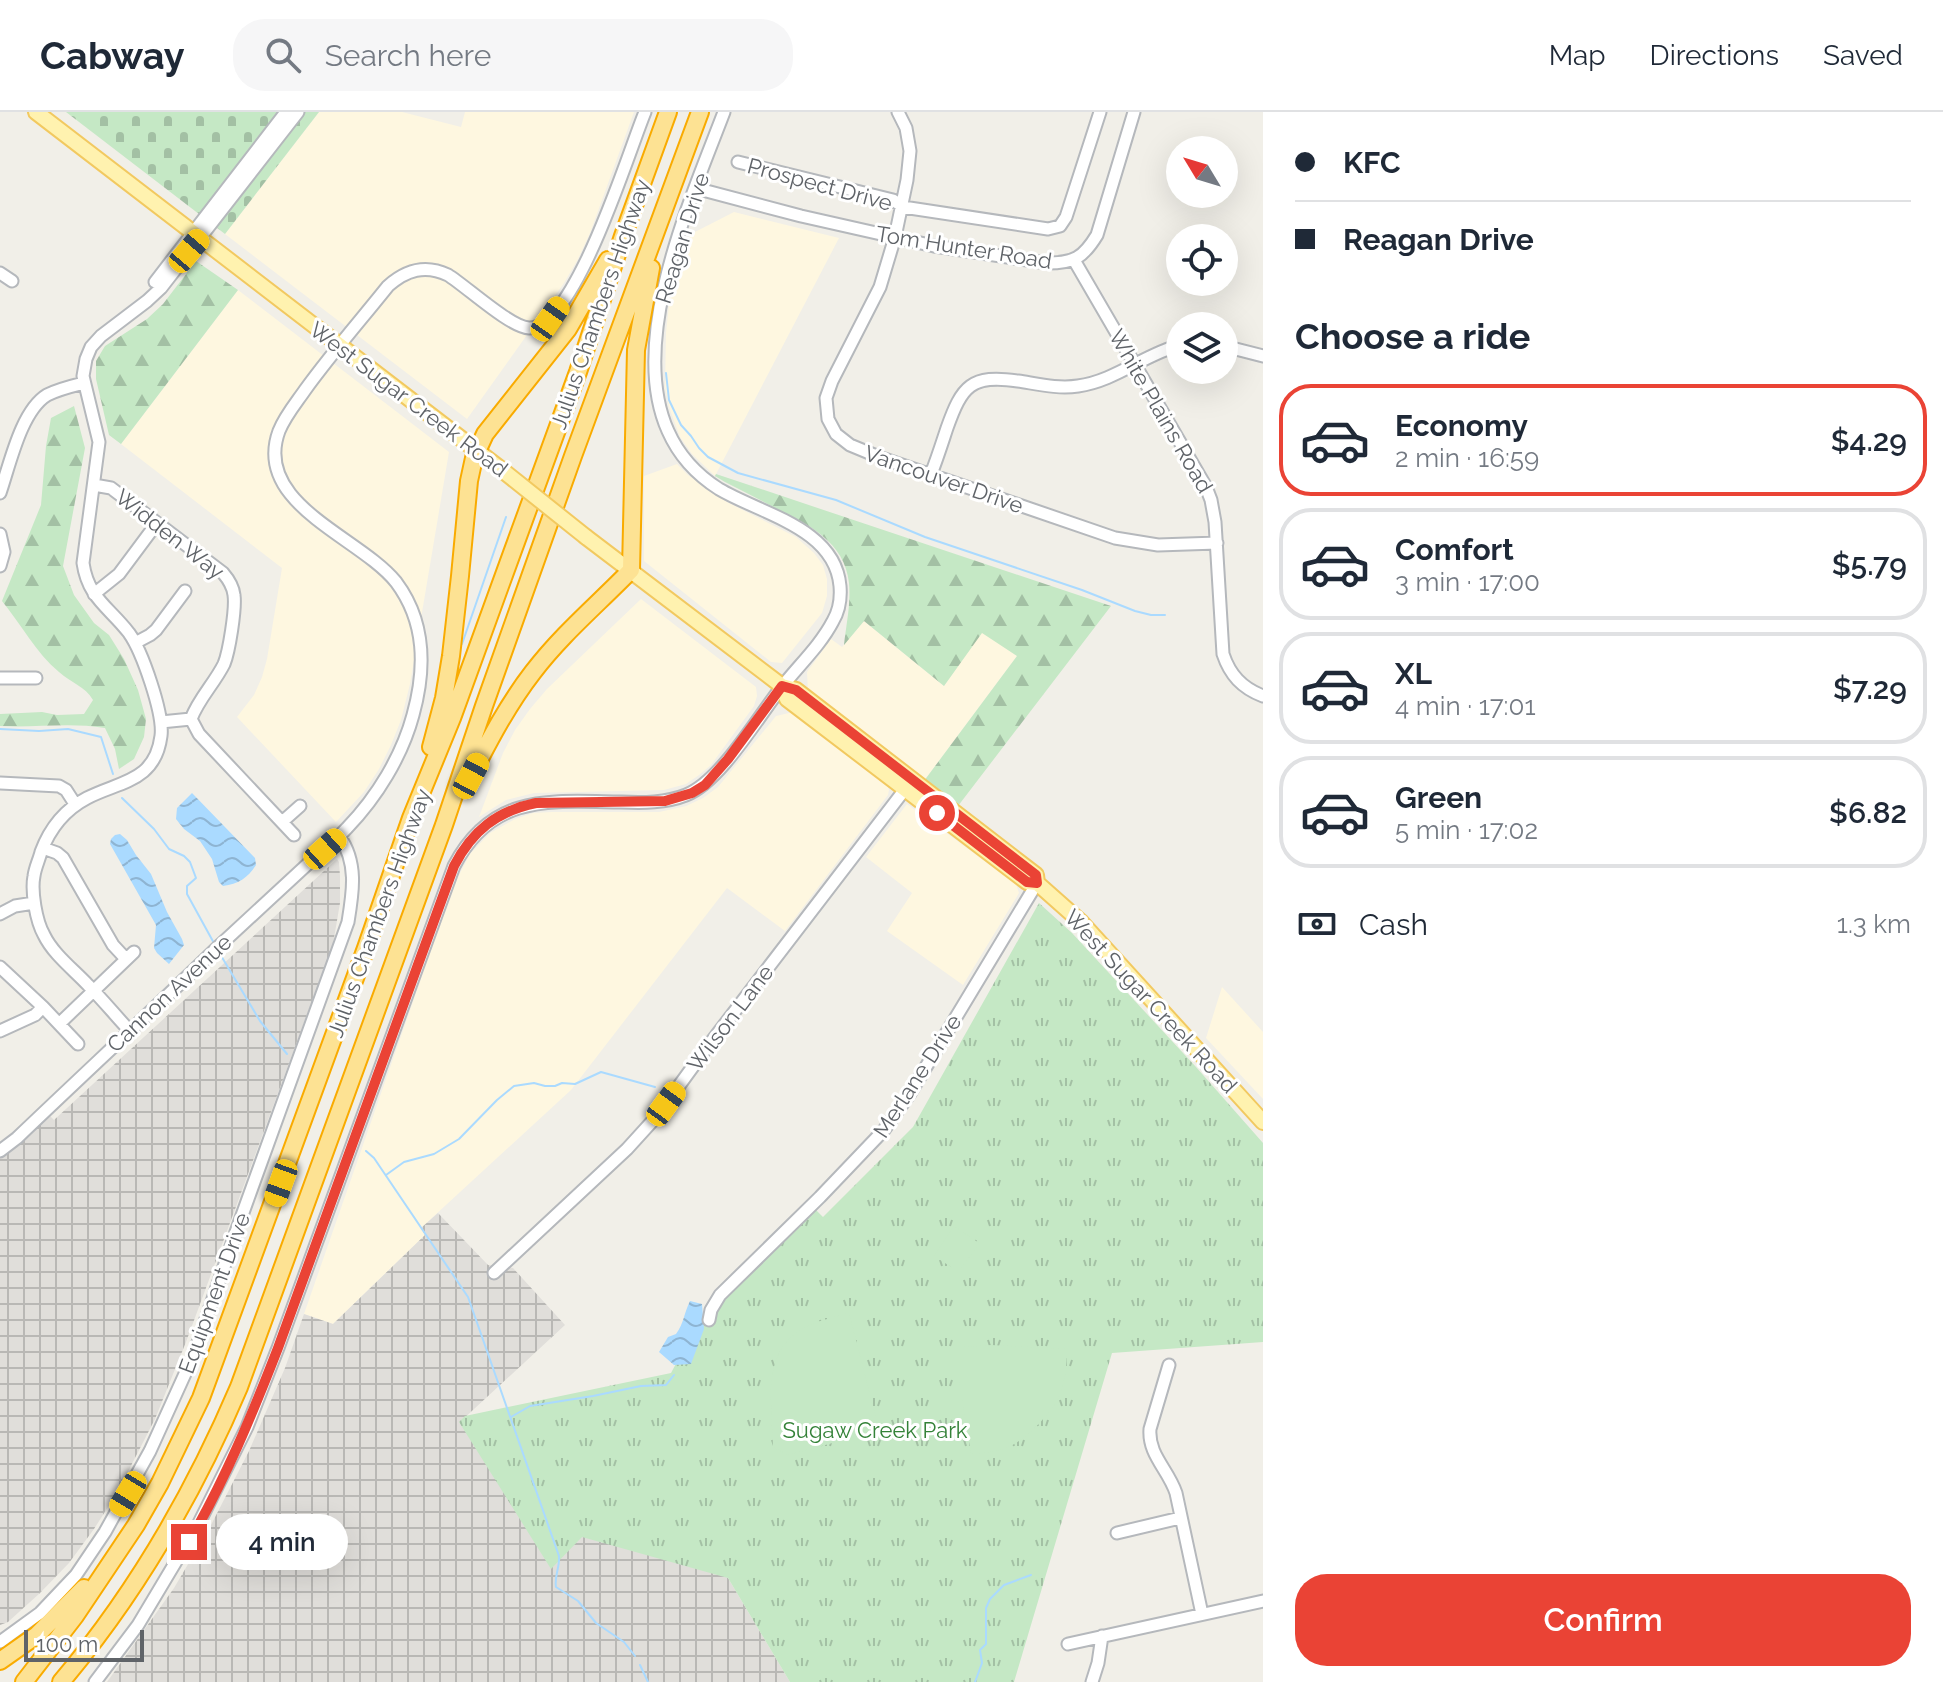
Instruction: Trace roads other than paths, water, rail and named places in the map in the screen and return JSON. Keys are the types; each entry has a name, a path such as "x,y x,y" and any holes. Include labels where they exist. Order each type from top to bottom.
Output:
{"highway":[{"name":"Julius Chambers Highway","path":"24,1682 75,1616 136,1525 181,1442 214,1364 411,818 452,718 578,372 668,112"},
{"name":"Julius Chambers Highway","path":"61,1682 91,1647 165,1537 220,1433 248,1364 444,825 568,470 700,112"},
{"path":"411,818 444,698 469,481 476,450 485,434 568,329 627,225"},
{"path":"444,825 498,726 532,672 567,631 631,570 636,350 657,230"},
{"path":"0,1661 56,1618 136,1525"},
{"path":"75,1682 91,1647"}],"main road":[{"name":"West Sugar Creek Road","path":"36,112 782,686 787,699 909,784 1027,882 1037,883 1081,922 1263,1122"}],"street":[{"path":"129,1030 55,950 44,935 34,903 34,877 43,848 60,817 75,804 130,782 141,774 155,755 162,732 154,693 135,643 94,594 85,576 83,563 99,442 83,376 91,347 161,288 286,112"},
{"path":"196,235 298,112"},
{"path":"339,836 381,785 398,755 413,714 422,662 420,639 405,596 396,583 380,566 295,501 283,485 275,454 285,419 329,358 388,286 417,269 436,270 451,277 520,326 528,328 550,319 594,246 645,112"},
{"name":"Reagan Drive","path":"95,1682 138,1625 179,1558 247,1427 454,866 470,839 487,823 521,806 665,801 692,793 705,785 728,759 833,621 840,602 839,580 831,557 803,531 720,489 692,467 672,439 661,414 655,363 659,313 670,261 724,112"},
{"name":"Prospect Drive","path":"895,237 903,207 910,151 906,128 898,112"},
{"name":"Prospect Drive","path":"738,162 893,200 903,207 1048,229 1060,226 1066,217 1100,112"},
{"name":"Tom Hunter Road","path":"695,188 934,246 1062,263 1074,260 1087,250 1097,235 1134,112"},
{"name":"Vancouver Drive","path":"895,237 880,287 826,398 827,414 836,434 850,445 1115,538 1158,545 1217,543"},
{"name":"White Plains Road","path":"1074,260 1206,487 1215,514 1223,654 1236,679 1263,696"},
{"path":"0,273 12,281"},
{"path":"931,474 959,397 974,383 995,378 1078,386 1108,378 1166,349"},
{"path":"1238,350 1263,356"},
{"path":"0,493 25,420 34,406 55,392 84,383"},
{"name":"Widden Way","path":"94,485 111,488 230,581 235,604 227,657 191,719"},
{"path":"94,594 119,574 157,523"},
{"path":"0,534 4,552 0,566"},
{"path":"135,643 156,630 185,591"},
{"path":"0,678 36,678"},
{"path":"161,722 191,719 199,734 294,835"},
{"path":"0,783 59,786 66,790 75,804"},
{"name":"Wilson Lane","path":"494,1273 627,1149 657,1116 909,784"},
{"path":"282,822 300,806"},
{"name":"Cannon Avenue","path":"0,1151 339,836"},
{"name":"Equipment Drive","path":"0,1642 40,1613 76,1575 105,1532 128,1494 194,1354 348,922 354,889 352,863 348,849 339,836"},
{"path":"43,848 63,858 113,945 130,956 59,1024"},
{"name":"Merlane Drive","path":"709,1320 720,1295 884,1130 909,1095 1037,883"},
{"path":"0,914 15,906 34,903"},
{"path":"0,967 78,1044"},
{"path":"0,1031 35,1015 43,1007"},
{"path":"1169,1365 1150,1438 1155,1456 1172,1481 1202,1614"},
{"path":"1117,1533 1180,1518"},
{"path":"1068,1644 1263,1601"},
{"path":"1092,1682 1102,1636"}],"water":[{"path":"192,793 255,858 256,865 242,880 223,886 212,859 200,841 176,819 177,808"},
{"path":"120,834 151,874 182,939 184,945 169,964 154,948 156,925 110,844 115,835"},
{"path":"690,1301 702,1304 704,1329 691,1364 674,1365 659,1352 668,1337 679,1330"}],"waterway":[{"path":"666,373 669,400 681,425 708,457 738,473 836,500 925,537 1135,611 1165,615"},
{"path":"462,644 506,517"},
{"path":"0,729 68,729 101,737 113,774"},
{"path":"122,798 154,829 169,849 190,862 196,878 187,886 187,894 215,945"},
{"path":"220,954 260,1021 287,1054"},
{"path":"386,1175 404,1162 434,1154 459,1139 514,1086 575,1084 601,1072 655,1087"},
{"path":"366,1151 374,1158 468,1297 559,1556 556,1587 578,1601 596,1623 624,1642 635,1656"},
{"path":"511,1417 530,1406 641,1386 666,1385 674,1375"},
{"path":"975,1682 982,1663 980,1650 986,1644 986,1608 990,1599 1004,1585 1031,1575"},
{"path":"640,1665 648,1682"}],"park label":[{"name":"Sugaw Creek Park","path":"875,1430"}]}
